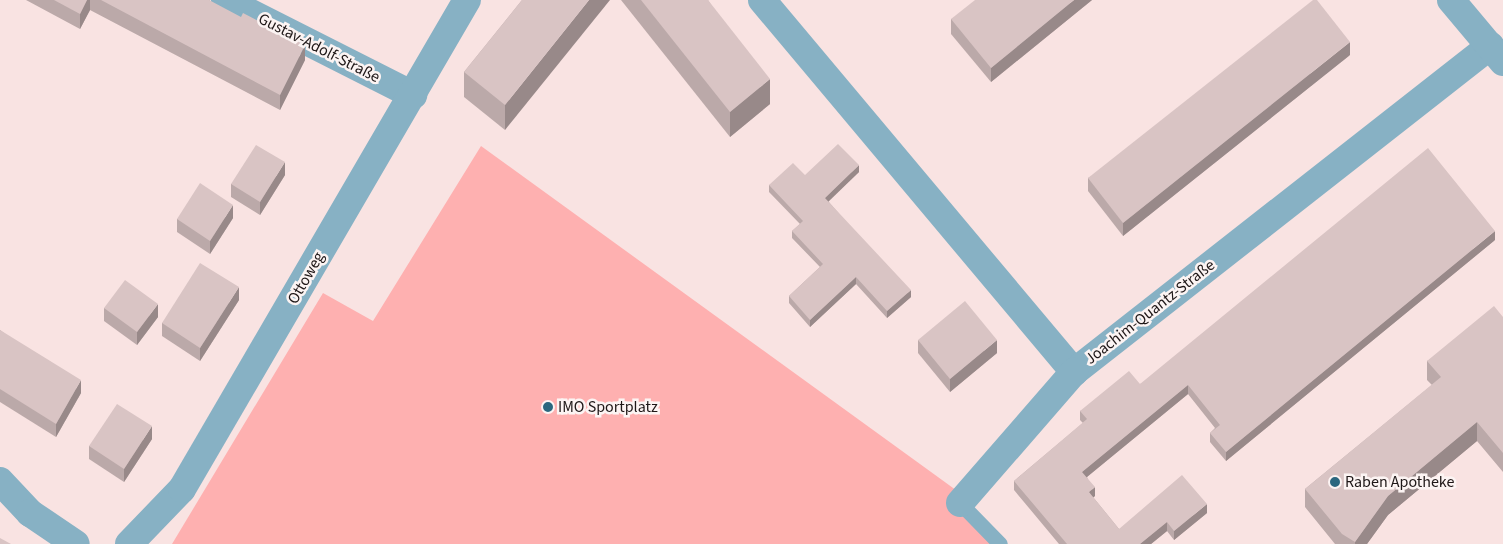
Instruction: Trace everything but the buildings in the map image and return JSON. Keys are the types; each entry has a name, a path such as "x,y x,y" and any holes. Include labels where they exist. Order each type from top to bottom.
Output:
{"street":[{"name":"Gustav-Adolf-Straße","path":"225,0 413,95"},
{"name":"Ottoweg","path":"129,544 155,521 182,489 467,0"},
{"name":"Joachim-Quantz-Straße","path":"762,0 1074,372 1497,54"},
{"path":"1451,0 1497,54"},
{"path":"960,503 1074,372"},
{"path":"0,481 30,513 76,544"}],"lane":[{"path":"960,503 1000,544"}],"shaded area":[{"name":"IMO Sportplatz","path":"481,146 960,493 1001,544 172,544 323,293 373,321"}],"place":[{"name":"IMO Sportplatz","path":"548,407"},
{"name":"Raben Apotheke","path":"1335,482"}]}
